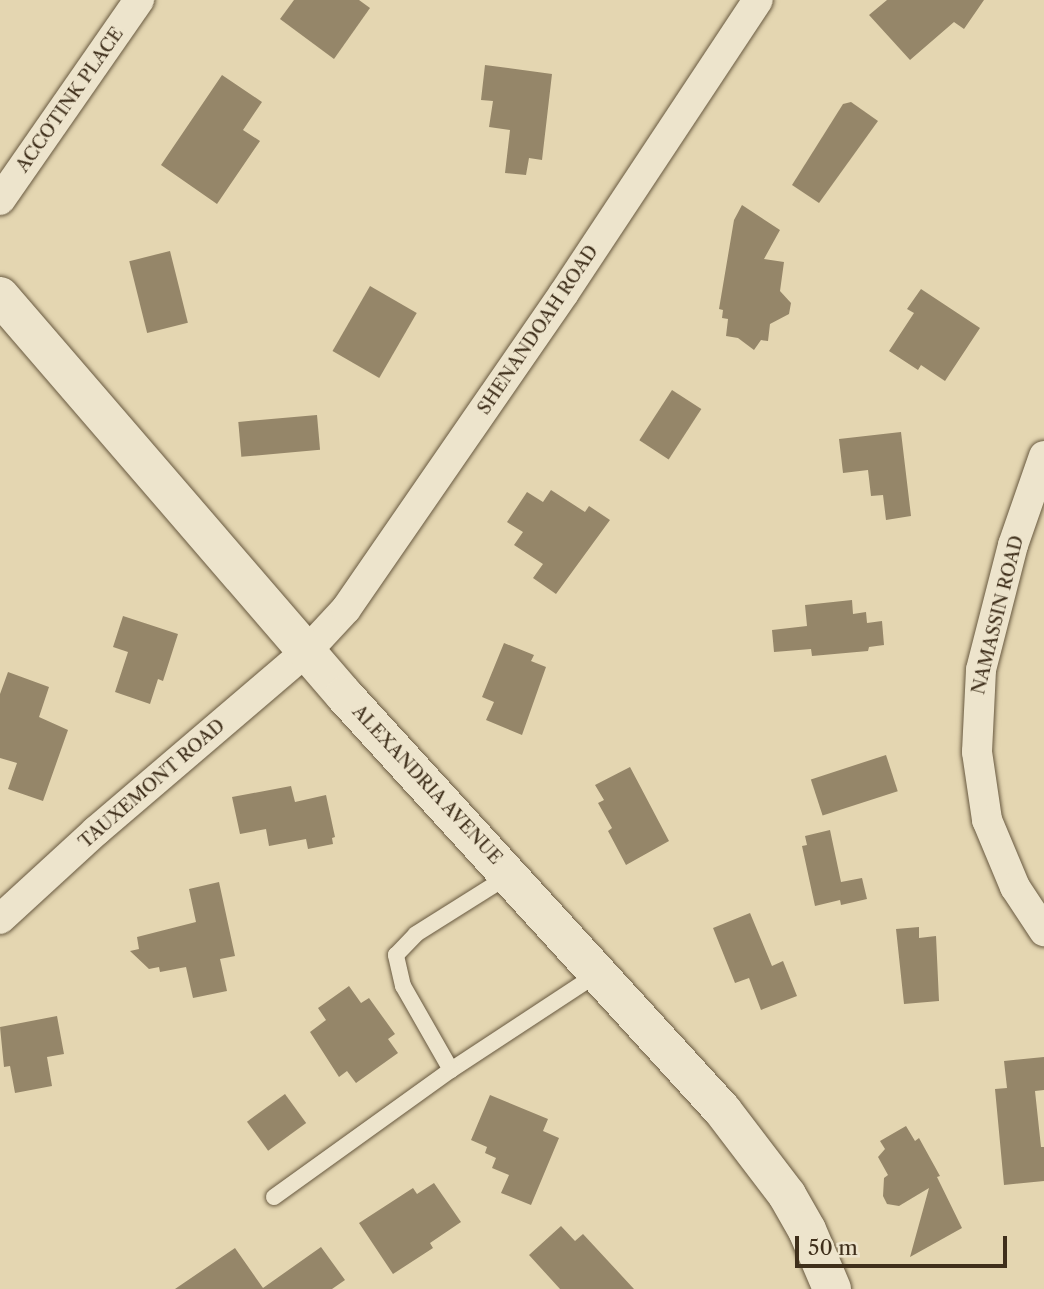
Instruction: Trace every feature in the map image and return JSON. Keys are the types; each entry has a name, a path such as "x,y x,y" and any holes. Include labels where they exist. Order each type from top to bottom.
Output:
{"street":[{"name":"ACCOTINK PLACE","path":"0,200 139,0"},
{"name":"SHENANDOAH ROAD","path":"307,651 345,609 380,563 564,293 758,0"},
{"name":"ALEXANDRIA AVENUE","path":"0,296 307,651 600,972 765,1162 807,1230 832,1289"},
{"name":"NAMASSIN ROAD","path":"1044,456 1013,545 981,670 976,740 980,790 987,821 1015,887 1044,931"},
{"name":"TAUXEMONT ROAD","path":"0,919 96,831 307,651"}],"lane":[{"path":"451,1070 403,986 396,955 416,934 510,874"},
{"path":"274,1197 451,1070 600,972"}],"building":[{"path":"294,0 359,0 370,8 334,59 280,19"},
{"path":"887,0 984,0 964,29 954,22 910,60 869,15"},
{"path":"485,65 552,74 542,160 529,158 526,175 505,173 510,130 489,127 493,101 481,100"},
{"path":"222,75 262,102 243,130 260,141 217,204 161,165"},
{"path":"851,102 878,121 819,203 792,185 843,104"},
{"path":"742,205 780,230 764,259 784,262 780,291 791,303 789,314 770,324 768,341 761,340 754,350 738,338 726,336 728,319 722,318 723,310 719,309 734,220"},
{"path":"170,251 188,323 147,333 129,261"},
{"path":"370,286 417,313 379,378 332,351"},
{"path":"921,289 980,328 945,381 921,365 918,370 889,351 914,313 907,309"},
{"path":"672,390 701,409 669,459 639,440"},
{"path":"317,415 320,450 241,457 238,422"},
{"path":"901,432 911,516 886,520 883,495 871,496 868,470 843,473 839,439"},
{"path":"551,490 585,512 589,506 610,520 556,594 533,578 543,564 514,545 523,532 507,522 527,492 543,502"},
{"path":"852,600 853,614 866,612 867,623 882,621 884,645 869,647 868,651 812,656 811,649 774,652 772,630 807,626 805,605"},
{"path":"123,616 178,634 163,681 158,679 150,704 115,692 128,652 113,647"},
{"path":"504,643 534,655 531,661 546,667 522,735 486,720 494,702 482,697"},
{"path":"8,672 49,687 39,717 68,730 43,801 8,789 17,763 0,758 0,694"},
{"path":"886,755 898,791 823,816 811,779"},
{"path":"630,767 669,841 626,865 608,831 612,828 598,803 604,800 595,785"},
{"path":"291,786 295,802 326,795 335,837 332,838 333,844 308,849 306,839 269,846 266,829 240,834 232,797"},
{"path":"830,830 841,882 862,878 867,899 841,905 840,900 815,906 802,846 807,845 805,836"},
{"path":"219,882 235,956 220,959 227,991 193,998 186,967 160,972 159,967 149,969 130,951 139,949 137,937 196,922 189,889"},
{"path":"750,913 772,966 783,961 797,996 761,1010 749,978 735,983 713,928"},
{"path":"919,927 919,938 936,936 939,1001 904,1004 896,929"},
{"path":"349,986 361,1003 369,998 395,1034 388,1039 398,1053 356,1083 347,1071 339,1077 310,1032 326,1020 318,1008"},
{"path":"57,1016 64,1054 47,1057 52,1086 15,1093 10,1066 4,1067 0,1027"},
{"path":"1044,1057 1044,1090 1035,1091 1041,1147 1044,1147 1044,1181 1004,1185 995,1089 1007,1088 1004,1061"},
{"path":"285,1094 306,1123 268,1151 247,1122"},
{"path":"490,1095 548,1119 543,1131 559,1138 531,1205 501,1193 509,1175 492,1168 496,1158 485,1153 487,1147 471,1140"},
{"path":"906,1126 915,1141 919,1138 940,1176 937,1177 962,1228 910,1257 929,1188 899,1206 887,1204 883,1196 884,1178 888,1175 878,1157 885,1149 880,1141"},
{"path":"434,1183 461,1222 430,1243 433,1248 393,1274 359,1223 413,1188 417,1194"},
{"path":"561,1226 575,1241 583,1234 634,1289 560,1289 529,1255"},
{"path":"321,1247 345,1280 332,1289 175,1289 235,1248 263,1288"}]}
